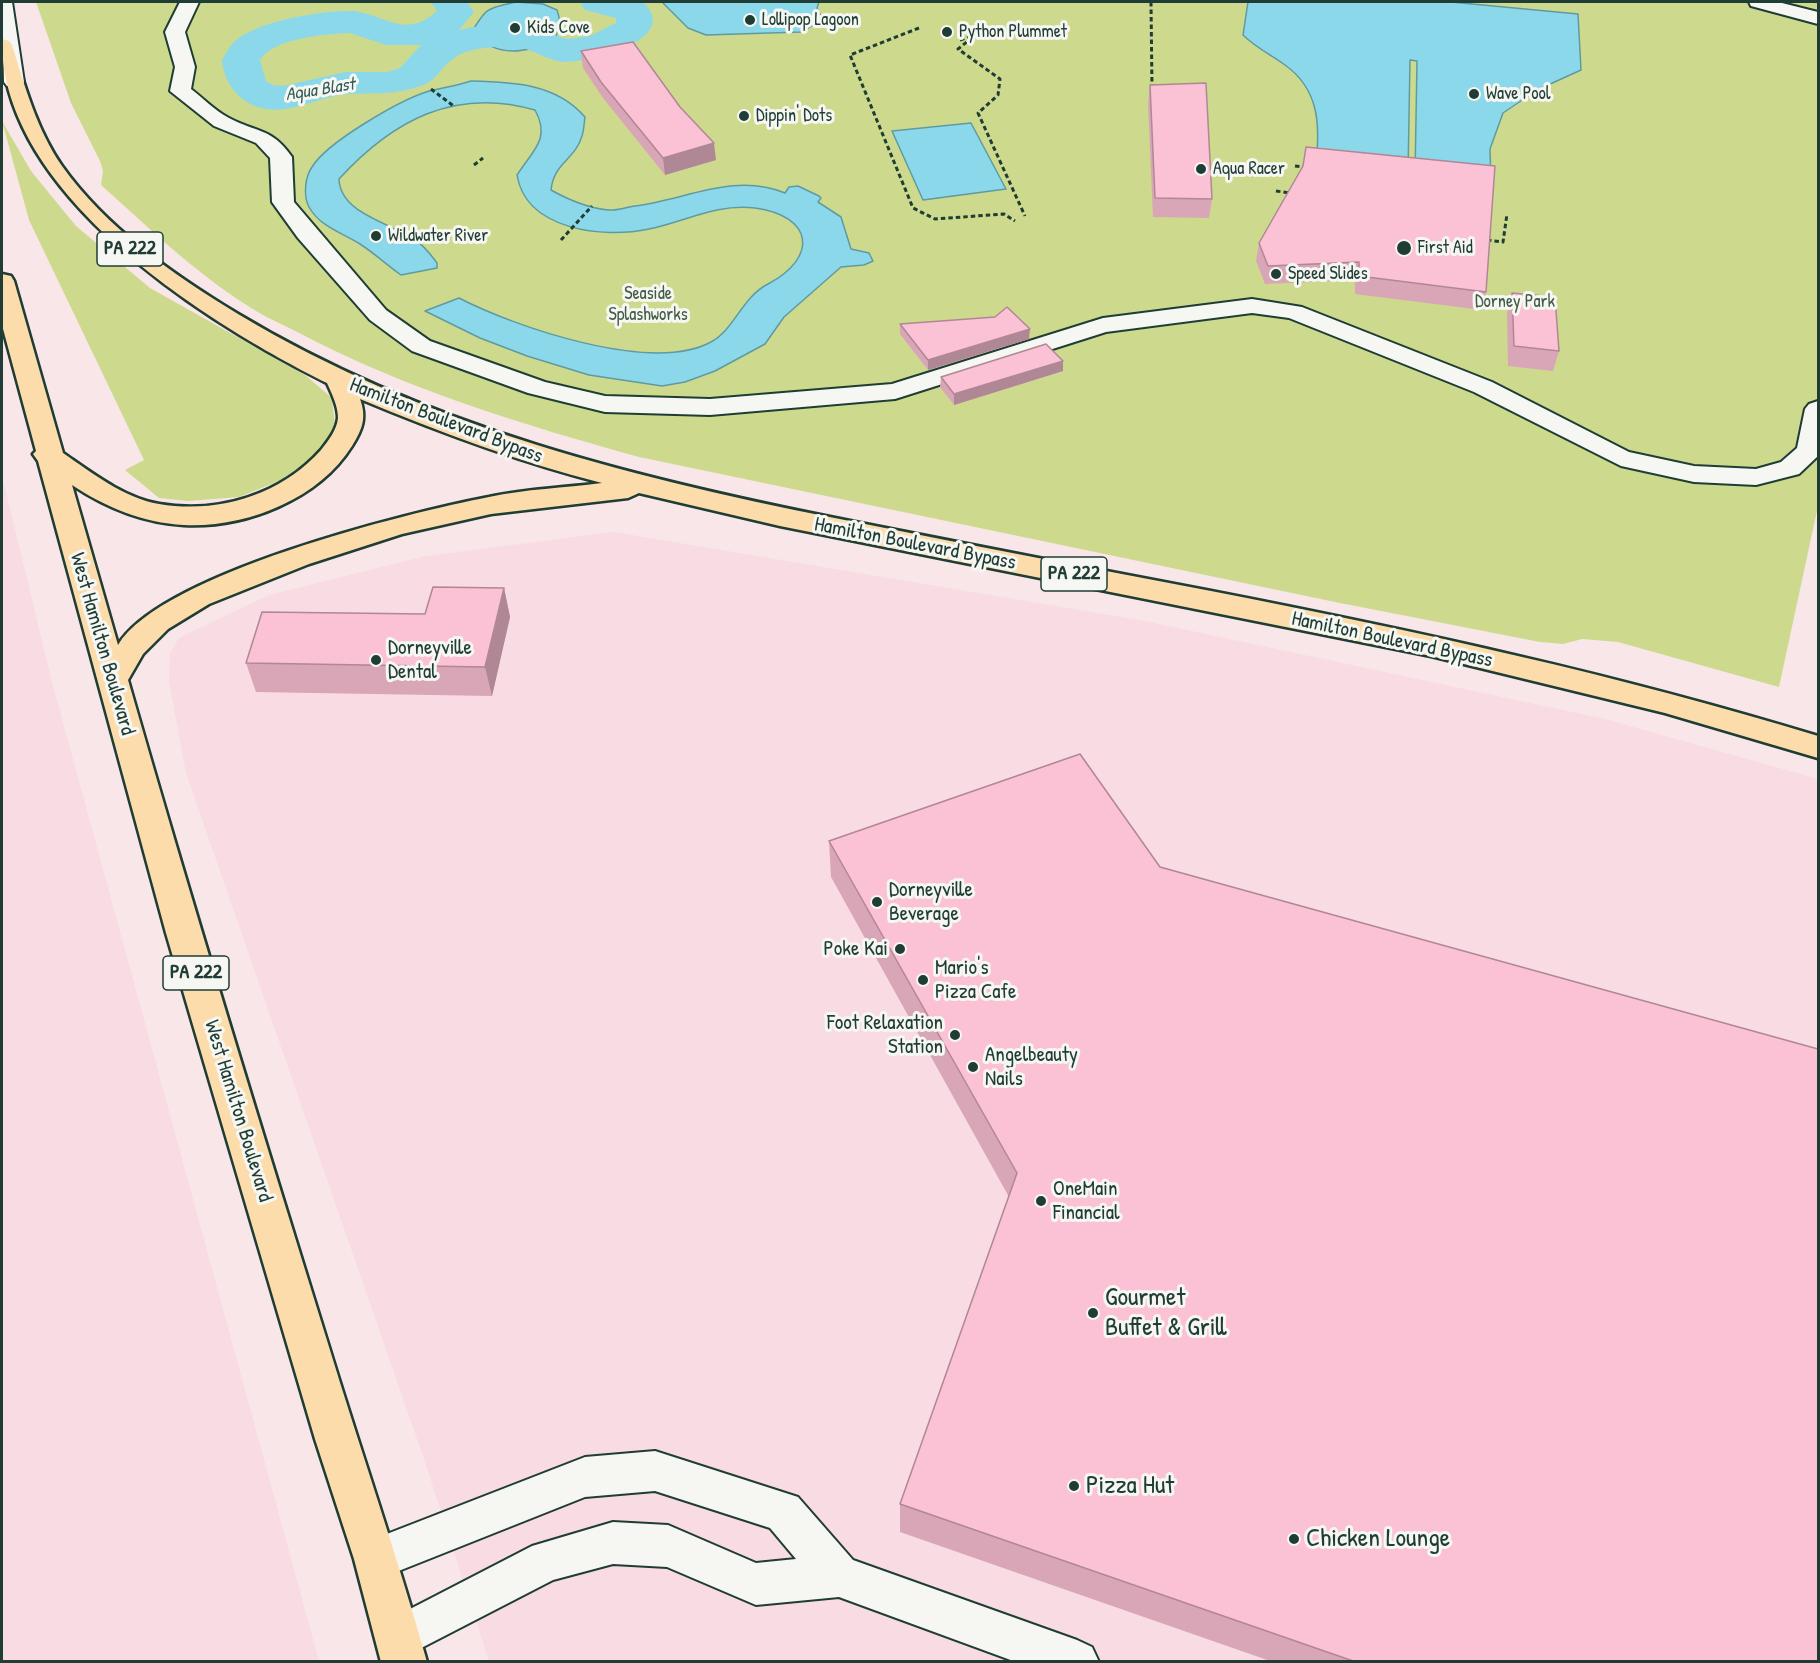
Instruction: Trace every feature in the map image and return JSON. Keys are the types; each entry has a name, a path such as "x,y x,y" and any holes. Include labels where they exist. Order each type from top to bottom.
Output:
{"main road":[{"name":"PA 222","path":"2,45 17,98 37,145 58,177 109,232 157,272 244,330 338,379"},
{"name":"West Hamilton Boulevard","path":"2,281 47,454 183,933 336,1439 376,1559 401,1650"},
{"path":"47,454 111,498 135,507 161,514 226,512 274,499 318,472 330,458 351,420 349,405 338,379"},
{"name":"Hamilton Boulevard Bypass","path":"338,379 392,404 523,453 725,507 1203,599 1462,654 1610,688 1818,747"},
{"path":"112,682 132,646 157,622 199,597 300,557 397,526 491,505 645,487"}],"lane":[{"path":"2,2 17,98"},
{"path":"189,2 175,32 185,67 180,91 221,122 264,138 281,157 283,202 306,234 378,315 421,346 537,388 605,404 710,407 895,391 1103,326 1252,306 1294,312 1483,387 1621,459 1694,474 1756,477 1790,468 1809,451 1818,409"},
{"path":"1758,2 1818,18"},
{"path":"376,1559 585,1477 656,1471 783,1512 839,1576"},
{"path":"401,1650 547,1561 613,1543 668,1546 756,1584 839,1576 1077,1662"}],"path":[{"path":"1151,2 1152,93"},
{"path":"919,28 850,55 913,208 935,219 1004,214 1015,221"},
{"path":"960,40 981,33 984,35 968,41 958,49 1000,80 998,95 978,113 1025,216"},
{"path":"431,89 455,107"},
{"path":"474,165 483,158"},
{"path":"1295,166 1303,166"},
{"path":"1276,191 1293,193 1293,200"},
{"path":"561,240 592,206"},
{"path":"1482,239 1503,242 1507,213"}],"shaded area":[{"path":"2,476 52,682 319,1661 2,1661"},
{"path":"614,532 1145,621 1605,719 1818,779 1818,1661 489,1661 424,1459 186,773 169,681 170,653 179,638 269,595 426,556"}],"green space":[{"name":"Dorney Park","path":"36,2 1818,2 1818,506 1779,687 1618,642 1582,639 1563,644 1540,642 1335,602 639,457 510,419 425,389 342,354 272,320 225,291 188,262 101,185 103,171 100,161 71,103"},
{"path":"2,121 31,171 76,226 150,288 305,375 332,398 335,426 316,456 279,481 239,497 188,501 159,498 125,470 144,460 29,220"}],"water":[{"name":"Kids Cove","path":"516,2 543,4 557,10 559,17 556,39 533,48 512,51 492,47 471,33 488,10"},
{"name":"Lollipop Lagoon","path":"662,2 819,2 817,8 821,16 815,24 801,32 706,35 688,28"},
{"name":"Wave Pool","path":"1248,2 1451,2 1578,14 1581,70 1537,90 1503,113 1490,149 1491,183 1415,175 1417,61 1410,60 1408,174 1316,165 1318,136 1311,97 1297,75 1243,35"},
{"name":"Wildwater River","path":"471,81 502,82 547,91 561,97 585,117 579,144 560,167 553,181 551,190 564,197 586,205 611,210 728,186 766,187 785,193 789,187 798,186 819,196 821,198 818,202 841,217 851,249 869,253 873,261 864,265 841,267 784,317 765,344 715,371 685,382 662,386 589,375 527,356 480,338 425,311 459,298 514,322 584,343 620,350 655,353 686,350 719,337 751,297 796,262 802,250 802,239 798,228 789,219 774,212 755,208 727,208 662,226 630,232 589,231 551,219 535,208 523,194 517,175 541,137 539,120 535,110 506,104 478,103 452,106 427,114 381,140 339,179 348,201 357,209 418,242 437,263 437,268 401,275 365,248 319,220 309,207 306,187 312,167 332,146 382,113 414,97"},
{"path":"971,123 1006,189 923,200 892,131"}],"building":[{"path":"633,42 680,107 714,143 663,158 601,82 581,51"},
{"path":"1206,83 1212,199 1155,198 1150,85"},
{"path":"1306,147 1495,166 1486,292 1359,276 1359,262 1268,266 1259,243 1303,166"},
{"path":"1512,293 1555,297 1559,351 1514,346"},
{"path":"1007,307 1030,329 928,360 900,324 995,317"},
{"path":"1046,344 1063,361 954,394 941,377"},
{"path":"433,587 504,588 485,667 246,663 262,612 425,614"},
{"path":"1080,754 1160,867 1818,1049 1818,1662 1356,1662 900,1504 1017,1173 829,841"}],"waterway":[{"name":"Aqua Blast","path":"449,2 456,12 449,20 431,31 420,34 397,36 354,22 340,22 271,36 245,51 241,60 249,87 263,96 283,98 345,83 391,83 413,76 437,50 472,38 521,36 565,51 600,45 634,28 634,14 631,11 598,2"}],"place":[{"name":"Lollipop Lagoon","path":"750,20"},
{"name":"Kids Cove","path":"515,28"},
{"name":"Python Plummet","path":"947,32"},
{"name":"Wave Pool","path":"1474,94"},
{"name":"Dippin' Dots","path":"744,116"},
{"name":"Aqua Racer","path":"1201,169"},
{"name":"Wildwater River","path":"376,236"},
{"name":"First Aid","path":"1404,248"},
{"name":"Speed Slides","path":"1276,274"},
{"name":"Dorneyville Dental","path":"376,660"},
{"name":"Dorneyville Beverage","path":"877,902"},
{"name":"Poke Kai","path":"900,949"},
{"name":"Mario's Pizza Cafe","path":"923,980"},
{"name":"Foot Relaxation Station","path":"955,1035"},
{"name":"Angelbeauty Nails","path":"973,1067"},
{"name":"OneMain Financial","path":"1041,1201"},
{"name":"Gourmet Buffet & Grill","path":"1093,1313"},
{"name":"Pizza Hut","path":"1074,1486"},
{"name":"Chicken Lounge","path":"1294,1539"}],"park label":[{"name":"Seaside Splashworks","path":"648,304"}]}
